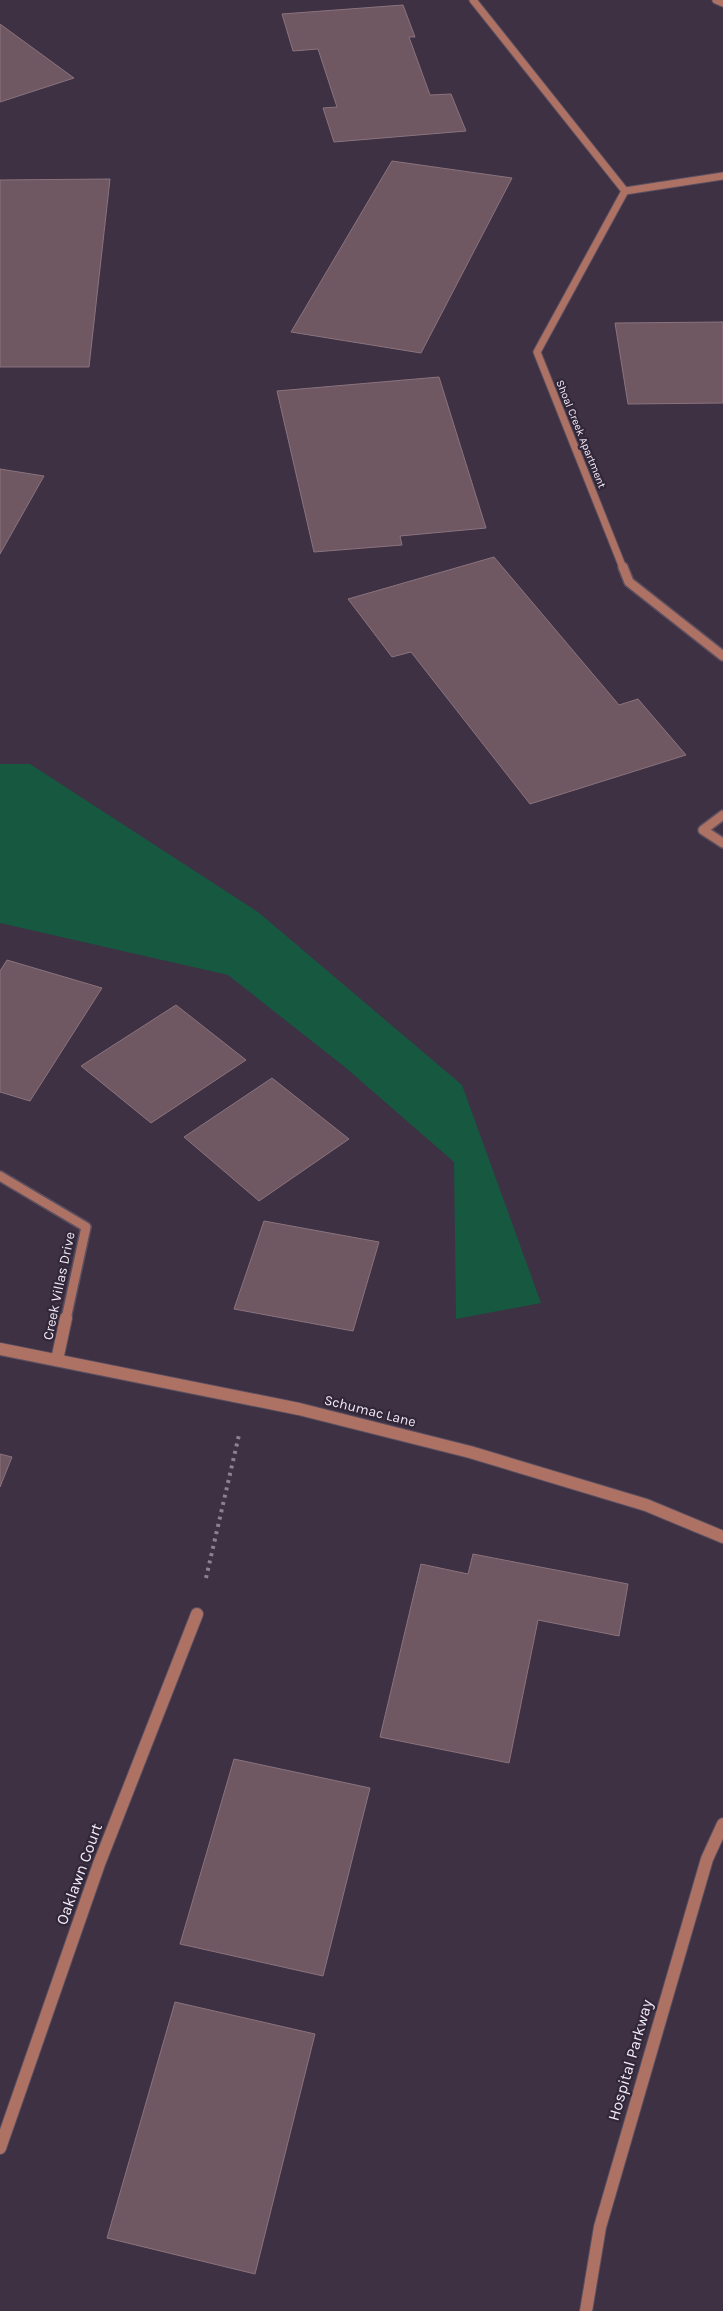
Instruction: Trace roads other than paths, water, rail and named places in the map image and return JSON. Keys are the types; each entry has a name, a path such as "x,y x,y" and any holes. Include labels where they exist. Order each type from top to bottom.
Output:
{"street":[{"path":"472,0 626,191 723,176"},
{"path":"716,0 723,3"},
{"name":"Shoal Creek Apartment","path":"626,191 558,310 538,352 559,410 629,582 723,656"},
{"path":"723,815 703,830 723,843"},
{"name":"Creek Villas Drive","path":"0,1176 86,1227 57,1360"},
{"name":"Schumac Lane","path":"0,1349 299,1409 470,1452 646,1505 723,1538"},
{"name":"Oaklawn Court","path":"0,2148 99,1864 197,1614"},
{"name":"Hospital Parkway","path":"586,2311 600,2227 706,1859 723,1824"}]}
